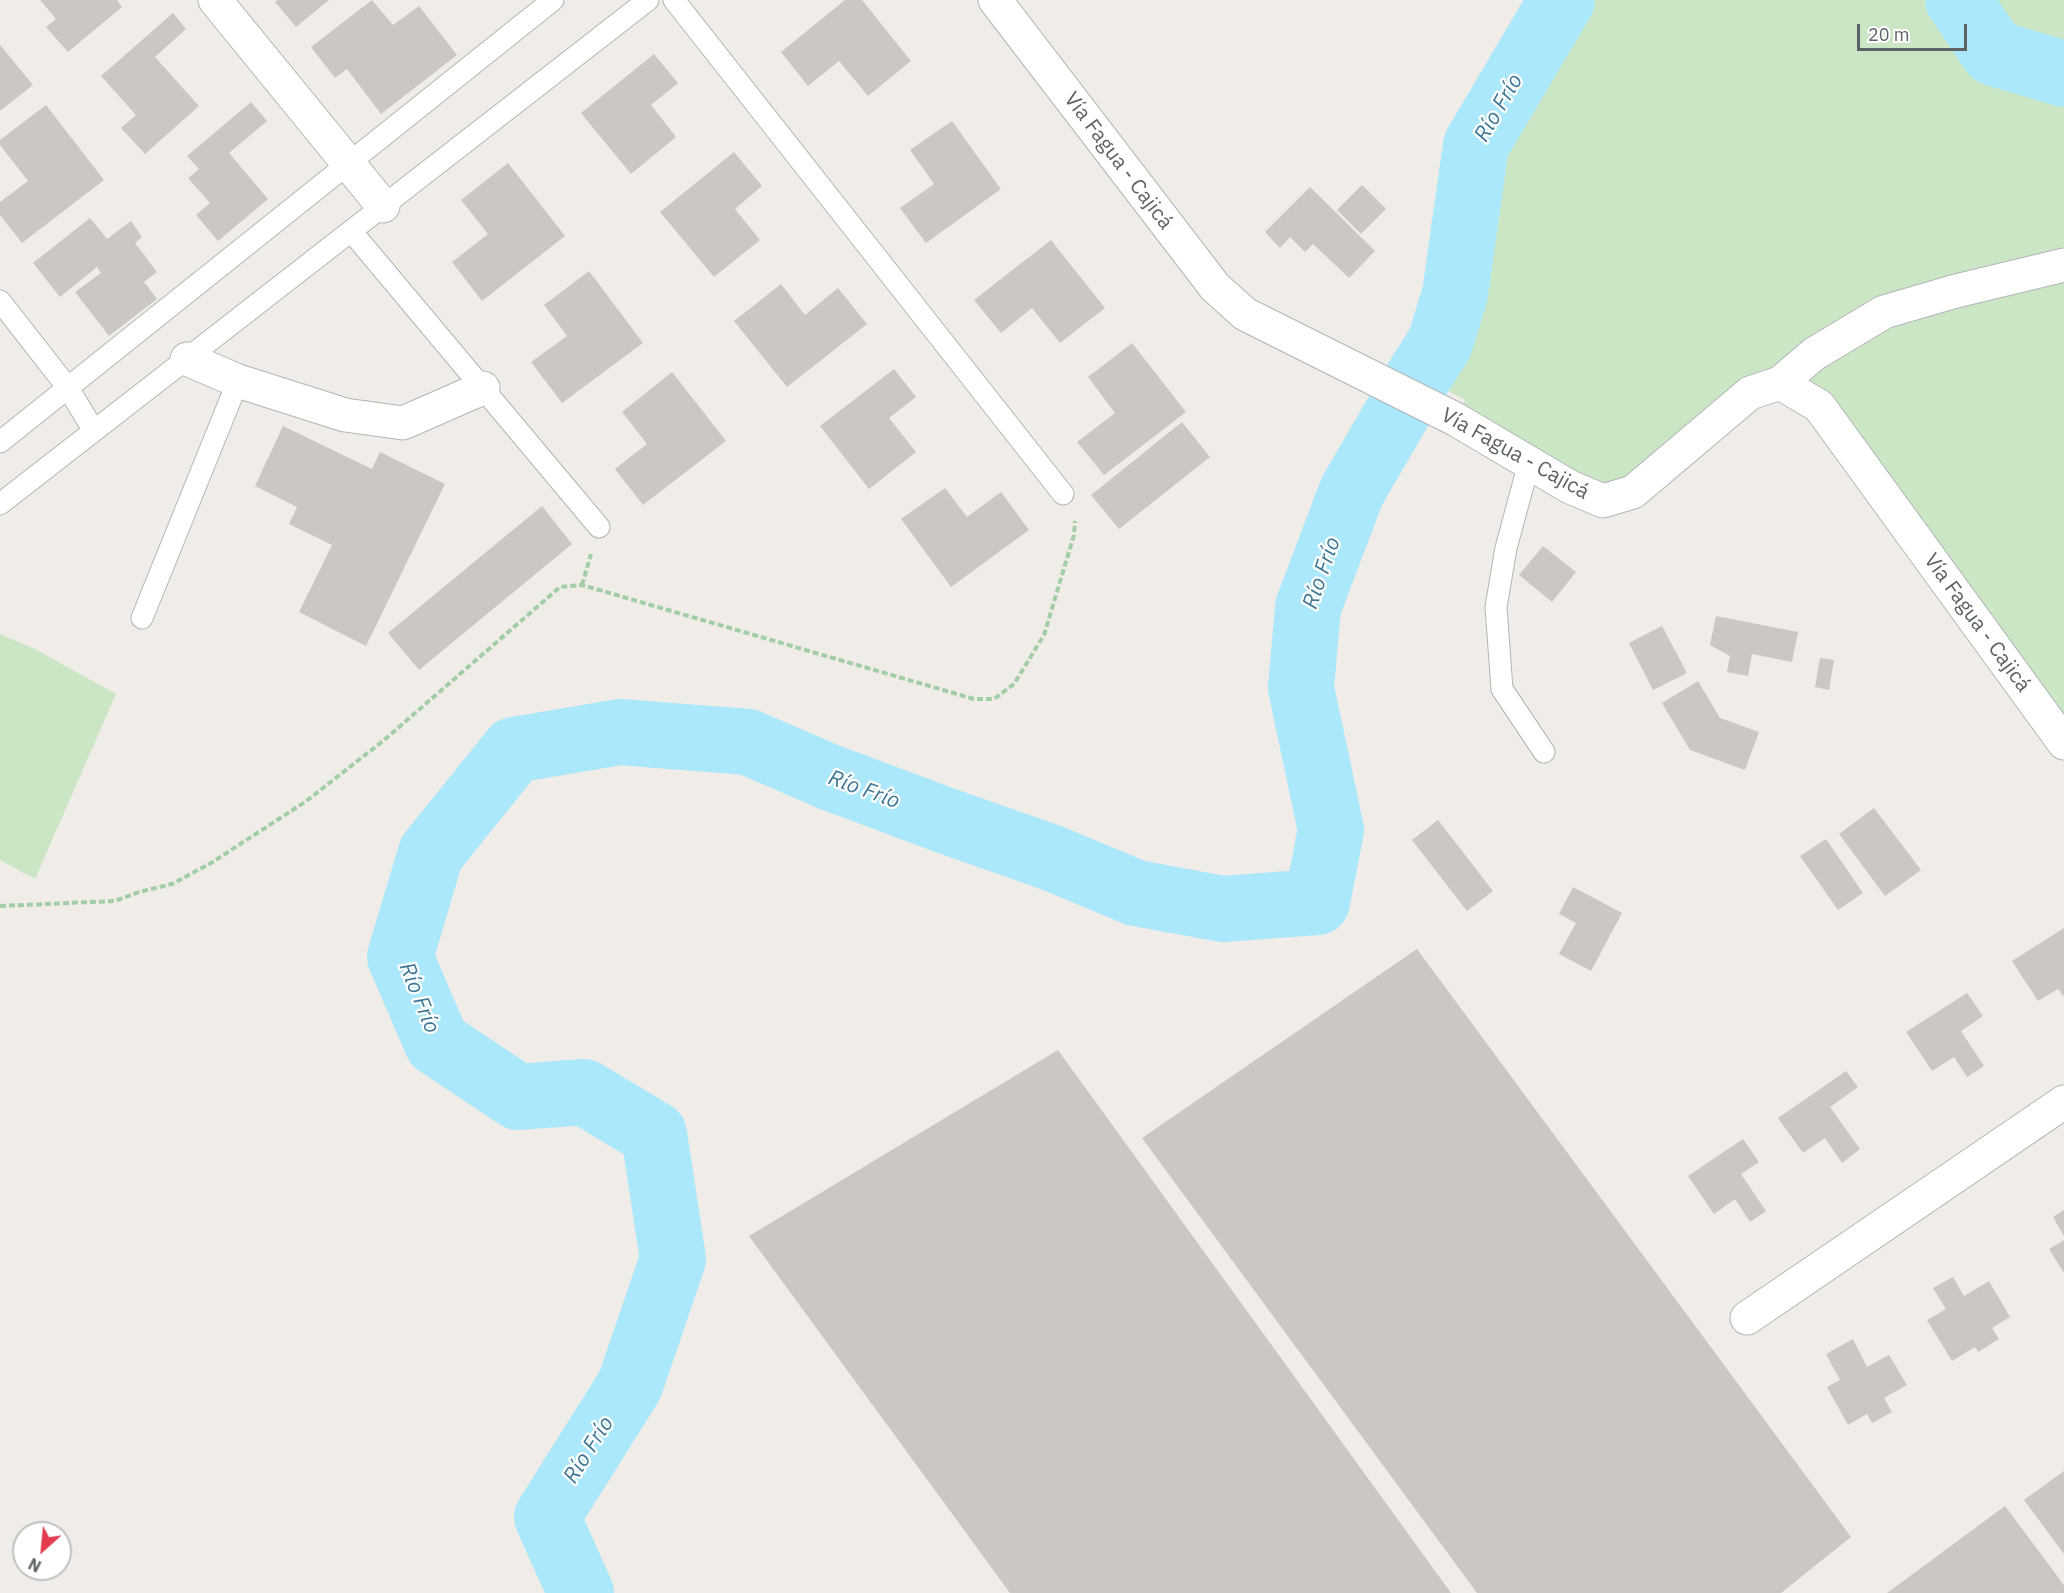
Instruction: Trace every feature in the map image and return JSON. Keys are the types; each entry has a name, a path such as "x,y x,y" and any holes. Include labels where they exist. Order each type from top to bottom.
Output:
{"street":[{"path":"215,0 382,207"},
{"name":"Vía Fagua - Cajicá","path":"995,0 1215,287 1245,314 1455,419 1570,487 1603,501 1633,492 1750,393 1780,383 1819,406 2064,744"},
{"path":"1780,383 1814,354 1884,312 1956,291 2064,265"},
{"path":"187,359 238,381 345,415 404,423 483,388"},
{"path":"1747,1317 2064,1102"}],"lane":[{"path":"0,442 553,0"},
{"path":"0,504 648,0"},
{"path":"674,0 1063,494"},
{"path":"351,231 599,527"},
{"path":"0,301 68,388 94,430"},
{"path":"142,618 238,381"},
{"path":"1529,463 1506,548 1496,607 1502,689 1544,752"}],"path":[{"path":"0,906 115,901 172,884 211,863 305,802 357,761 560,587 582,585 975,699 994,699 1014,684 1044,635 1074,535 1076,517 1071,501 1063,494"}],"green space":[{"path":"1532,0 2064,0 2064,743 1780,383 1603,501 1455,419 1465,400 1419,376 1440,343 1455,294 1476,145 1539,38"},
{"path":"0,634 35,649 116,694 35,879 0,860"}],"building":[{"path":"40,0 117,0 122,7 68,52 46,27 56,19"},
{"path":"278,0 329,0 296,27 275,2"},
{"path":"372,0 393,25 419,6 457,55 381,114 347,69 335,78 311,47"},
{"path":"845,0 862,0 911,61 868,96 839,61 808,86 781,52"},
{"path":"173,13 186,29 155,57 199,106 145,154 121,128 136,115 101,76"},
{"path":"0,45 33,85 0,111"},
{"path":"654,54 678,83 651,105 676,137 631,174 581,113"},
{"path":"251,102 267,121 229,153 268,199 218,241 196,215 210,203 188,178 199,169 187,156"},
{"path":"46,105 104,180 22,243 0,215 0,202 28,181 0,145 0,140"},
{"path":"952,121 1001,189 926,243 900,208 934,184 910,150"},
{"path":"734,152 762,186 735,209 760,240 714,277 660,212"},
{"path":"508,163 565,236 482,301 452,262 488,234 461,200"},
{"path":"1362,185 1386,209 1361,234 1337,210"},
{"path":"1310,187 1375,251 1349,278 1313,244 1305,252 1290,237 1280,248 1265,232"},
{"path":"90,218 107,239 131,221 142,237 135,243 157,272 144,282 157,299 109,336 75,292 101,273 97,267 60,297 33,263"},
{"path":"1051,240 1105,308 1060,343 1032,308 1001,333 974,300"},
{"path":"589,271 643,343 562,403 531,362 567,336 544,305"},
{"path":"781,284 805,315 838,288 867,324 787,387 734,321"},
{"path":"1132,343 1186,412 1104,475 1077,442 1115,413 1088,377"},
{"path":"894,369 916,397 889,418 916,452 869,489 820,426"},
{"path":"672,372 726,441 643,505 615,469 647,444 622,412"},
{"path":"1182,422 1210,457 1119,529 1091,495"},
{"path":"283,426 372,469 380,452 445,484 366,646 299,612 332,545 289,524 297,507 255,486"},
{"path":"945,488 967,517 1001,492 1029,530 951,587 901,519"},
{"path":"542,506 572,544 419,670 388,633"},
{"path":"1543,546 1576,572 1552,602 1519,575"},
{"path":"1716,616 1798,632 1792,662 1752,654 1748,676 1727,672 1730,656 1710,645"},
{"path":"1662,626 1687,673 1653,690 1629,643"},
{"path":"1820,658 1834,660 1829,690 1815,687"},
{"path":"1698,681 1720,718 1759,732 1745,770 1690,750 1662,703"},
{"path":"1874,808 1921,870 1885,896 1839,834"},
{"path":"1438,820 1493,891 1467,911 1412,840"},
{"path":"1826,839 1863,893 1838,910 1800,856"},
{"path":"1573,887 1622,913 1591,971 1559,954 1576,923 1559,914"},
{"path":"2064,928 2064,997 2058,989 2038,1001 2012,961"},
{"path":"1417,949 1851,1537 1781,1593 1477,1593 1142,1138"},
{"path":"1967,993 1983,1016 1961,1031 1984,1066 1967,1077 1954,1057 1932,1071 1906,1032"},
{"path":"1058,1050 1451,1593 1010,1593 749,1236"},
{"path":"1846,1071 1858,1087 1830,1107 1860,1149 1842,1163 1825,1138 1803,1153 1778,1118"},
{"path":"1743,1139 1759,1162 1741,1174 1766,1211 1750,1222 1735,1199 1714,1214 1688,1176"},
{"path":"2064,1210 2064,1236 2053,1217"},
{"path":"2064,1240 2064,1273 2049,1249"},
{"path":"1953,1277 1964,1296 1989,1281 2010,1317 1992,1328 1999,1339 1978,1352 1975,1347 1952,1361 1927,1320 1946,1309 1933,1288"},
{"path":"1853,1339 1867,1367 1889,1355 1907,1385 1884,1398 1892,1412 1872,1423 1867,1414 1848,1425 1827,1387 1840,1380 1826,1354"},
{"path":"2064,1471 2064,1554 2024,1500"},
{"path":"2005,1506 2064,1585 2064,1593 1887,1593"}],"waterway":[{"name":"Río Frío","path":"581,1593 547,1517 630,1385 673,1259 654,1134 584,1092 518,1097 437,1043 400,957 431,853 514,750 620,732 748,742 829,777 1052,858 1136,893 1223,909 1317,902 1331,830 1301,688 1308,607 1352,491 1440,343 1455,294 1476,145 1562,0"},
{"name":"Río Frío","path":"1958,0 1994,53 2064,74"}]}
